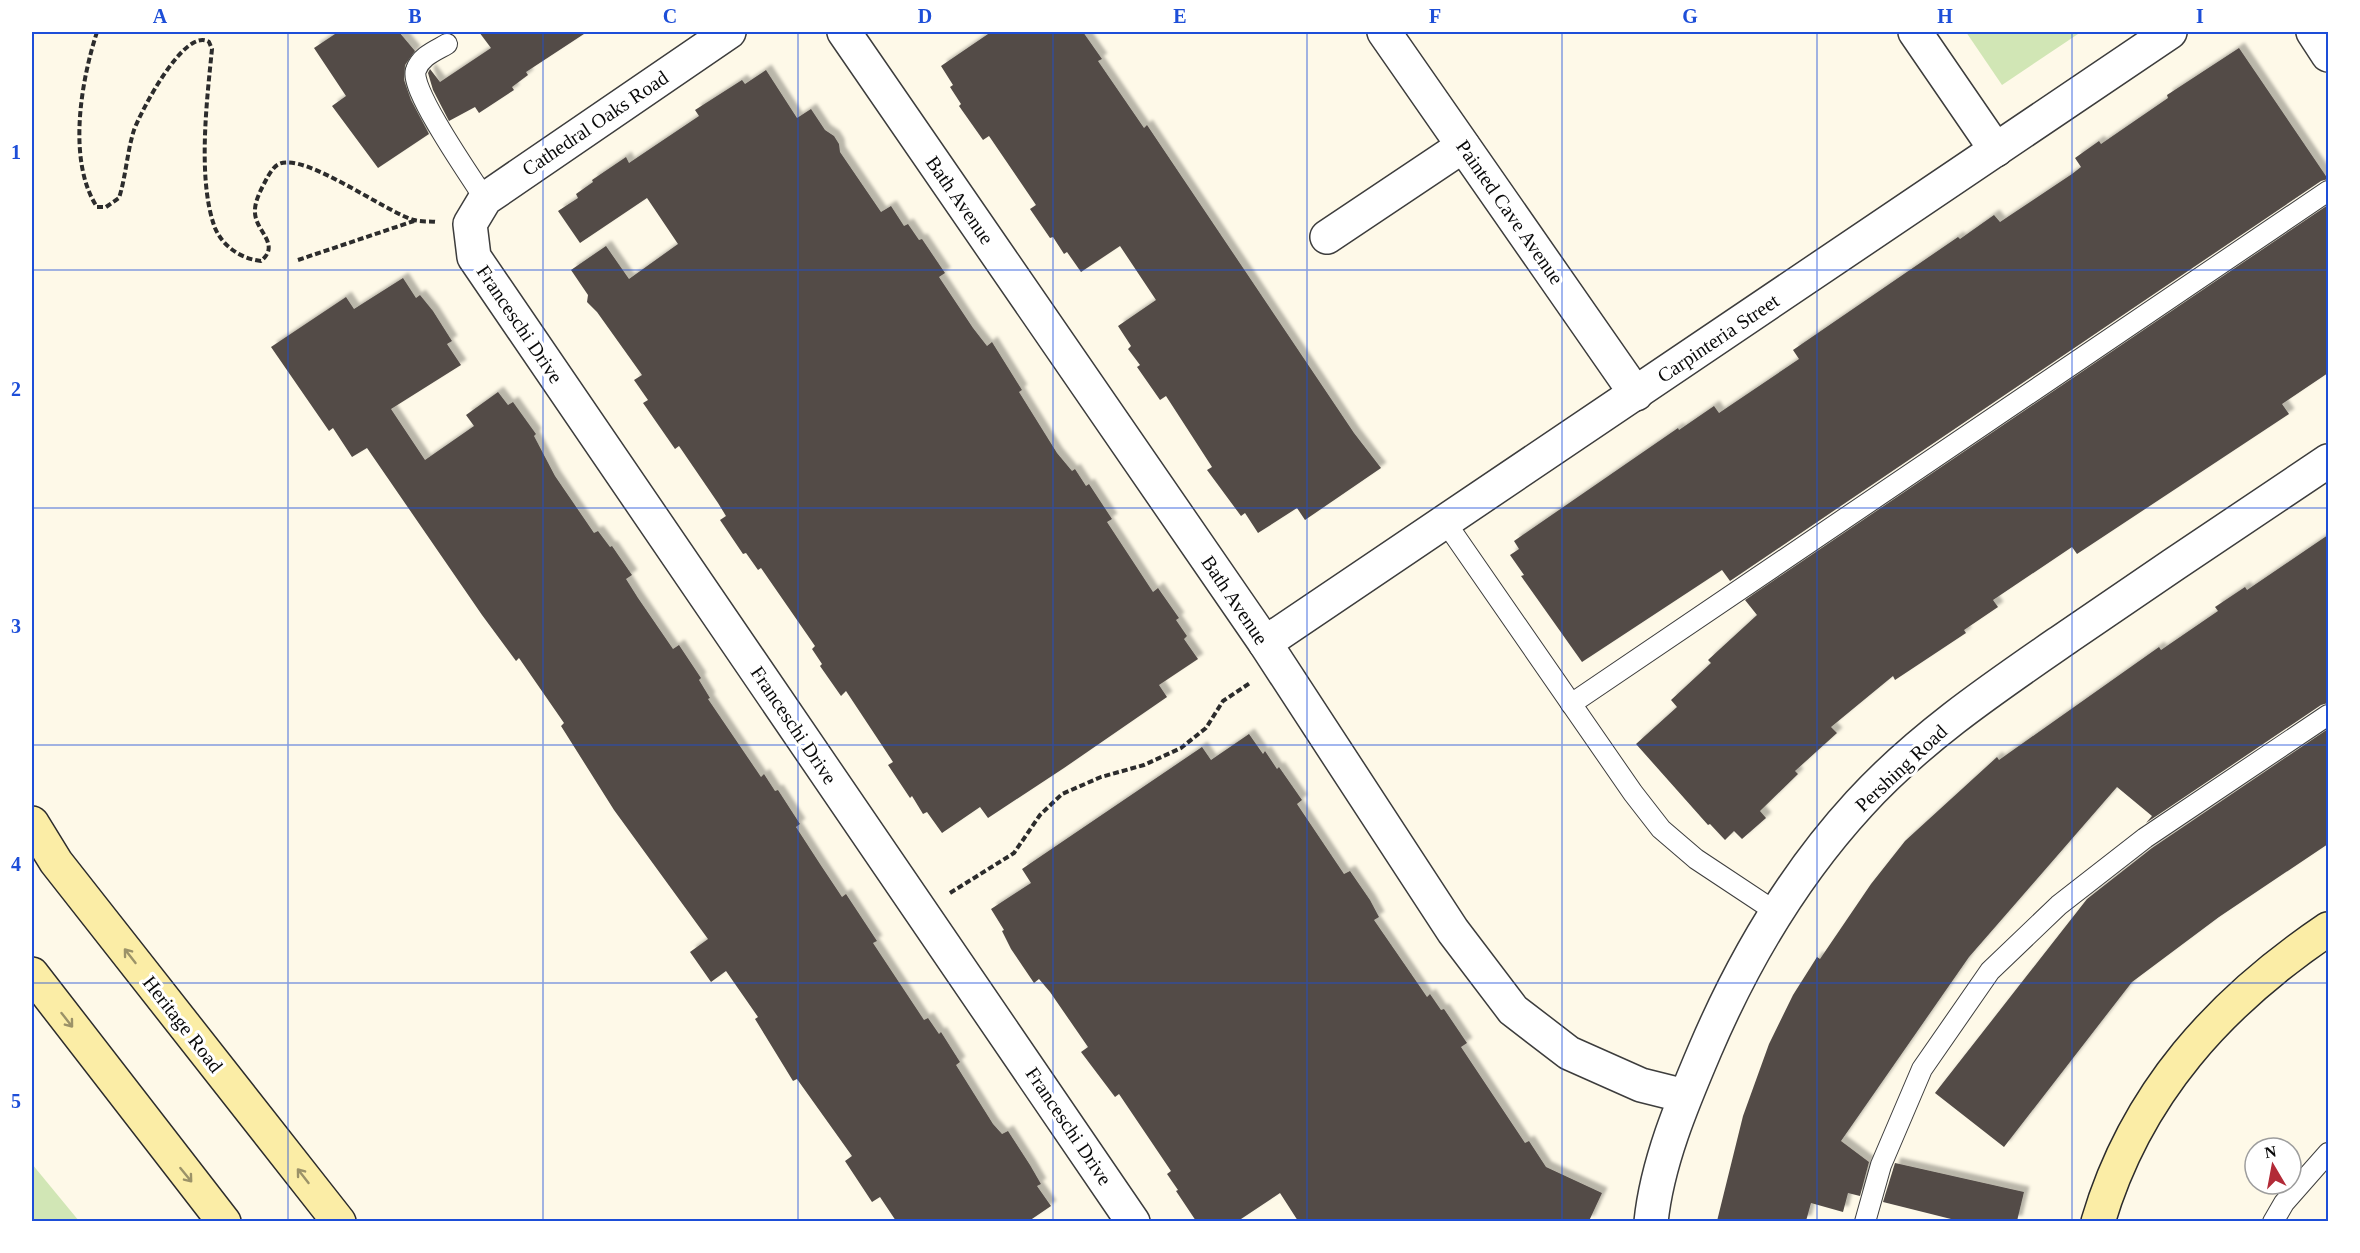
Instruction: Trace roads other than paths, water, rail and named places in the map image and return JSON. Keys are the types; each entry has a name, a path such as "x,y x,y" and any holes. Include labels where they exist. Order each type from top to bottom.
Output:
{"main road":[{"name":"Heritage Road","path":"32,823 56,862 339,1221"},
{"path":"2098,1221 2131,1140 2150,1104 2185,1054 2216,1019 2254,984 2328,929"},
{"path":"32,974 224,1221"}],"street":[{"name":"Cathedral Oaks Road","path":"477,211 728,32"},
{"name":"Bath Avenue","path":"844,32 1272,654 1453,931 1514,1010 1569,1053 1641,1085 1685,1096"},
{"name":"Painted Cave Avenue","path":"1384,32 1636,394"},
{"path":"1915,32 1996,150"},
{"name":"Carpinteria Street","path":"1272,654 1446,523 2170,32"},
{"path":"2313,32 2328,55"},
{"path":"1327,237 1463,146"},
{"name":"Franceschi Drive","path":"477,211 474,257 1133,1221"},
{"name":"Pershing Road","path":"1652,1221 1653,1202 1685,1096 1726,1001 1776,912 1859,804 1932,734 2119,601 2328,461"}],"lane":[{"path":"447,44 424,57 415,71 414,80 477,211"},
{"path":"1571,704 2328,191"},
{"path":"1446,523 1633,793 1661,829 1696,859 1776,912"},
{"path":"1865,1221 1881,1165 1922,1069 1990,971 2059,905 2145,838 2328,715"},
{"path":"2272,1221 2284,1203 2328,1153"}]}
